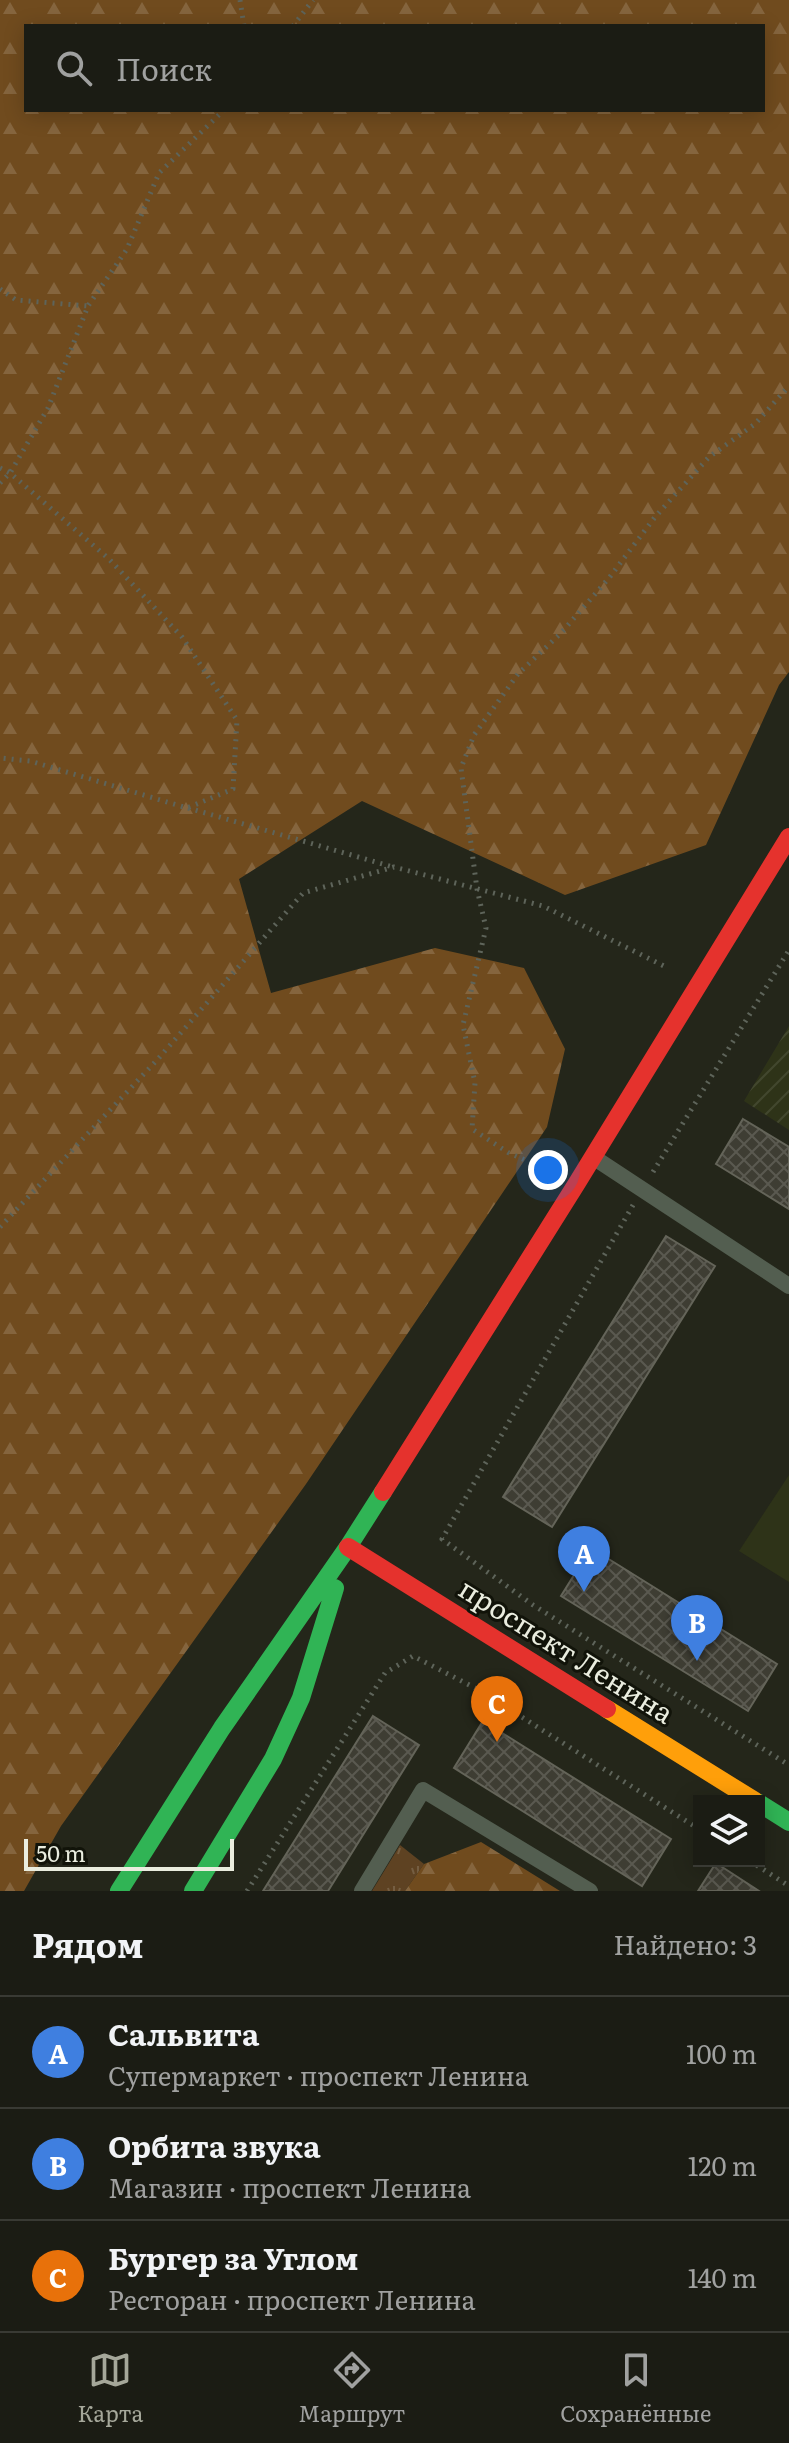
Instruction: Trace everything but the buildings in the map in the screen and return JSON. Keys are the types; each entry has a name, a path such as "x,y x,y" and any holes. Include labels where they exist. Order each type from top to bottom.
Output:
{"main road":[{"path":"119,1891 222,1728 348,1547 577,1183 789,837"},
{"path":"193,1891 273,1759 301,1698 348,1547"},
{"name":"проспект Ленина","path":"348,1547 746,1795"},
{"name":"проспект Ленина","path":"765,1807 789,1822"}],"lane":[{"path":"593,1157 789,1286"},
{"path":"362,1891 423,1790 590,1891"}],"path":[{"path":"240,0 244,24"},
{"path":"295,24 313,0"},
{"path":"0,483 10,473 48,408 88,306 127,249 159,173 222,112"},
{"path":"0,289 16,300 88,306"},
{"path":"577,1183 509,1153 472,1129 475,1083 463,1025 486,928 477,889 461,768 474,735 518,674 562,632 655,517 709,457 755,424 789,386"},
{"path":"0,468 10,473 109,559 182,637 237,720 233,789 187,808"},
{"path":"0,758 30,761 394,867 543,906 700,983"},
{"path":"0,1227 157,1060 303,893 394,867"},
{"path":"789,950 642,1190 442,1539 533,1605 789,1765"},
{"path":"247,1891 385,1673 413,1656 479,1690 693,1825"},
{"path":"759,1867 789,1886"}],"shaded area":[{"path":"789,1026 789,1130 744,1101"},
{"path":"789,1475 789,1582 739,1551"}],"green space":[{"path":"0,0 789,0 789,672 779,685 706,845 565,895 362,801 239,879 271,993 435,948 524,968 565,1049 547,1127 306,1484 61,1826 24,1891 0,1891"},
{"path":"481,1842 560,1891 405,1891 424,1864"},
{"path":"400,1845 424,1864 405,1891 372,1891"}],"traffic: fast":[{"path":"119,1891 222,1728 383,1492"},
{"path":"193,1891 273,1759 301,1698 335,1588"},
{"path":"765,1807 789,1822"}],"traffic: slow":[{"path":"607,1709 745,1795"}],"traffic: jam":[{"path":"383,1492 789,837"},
{"path":"348,1547 607,1709"}],"place":[{"name":"Сальвита","path":"584,1592"},
{"name":"Орбита звука","path":"697,1661"},
{"name":"Бургер за Углом","path":"497,1742"}]}
